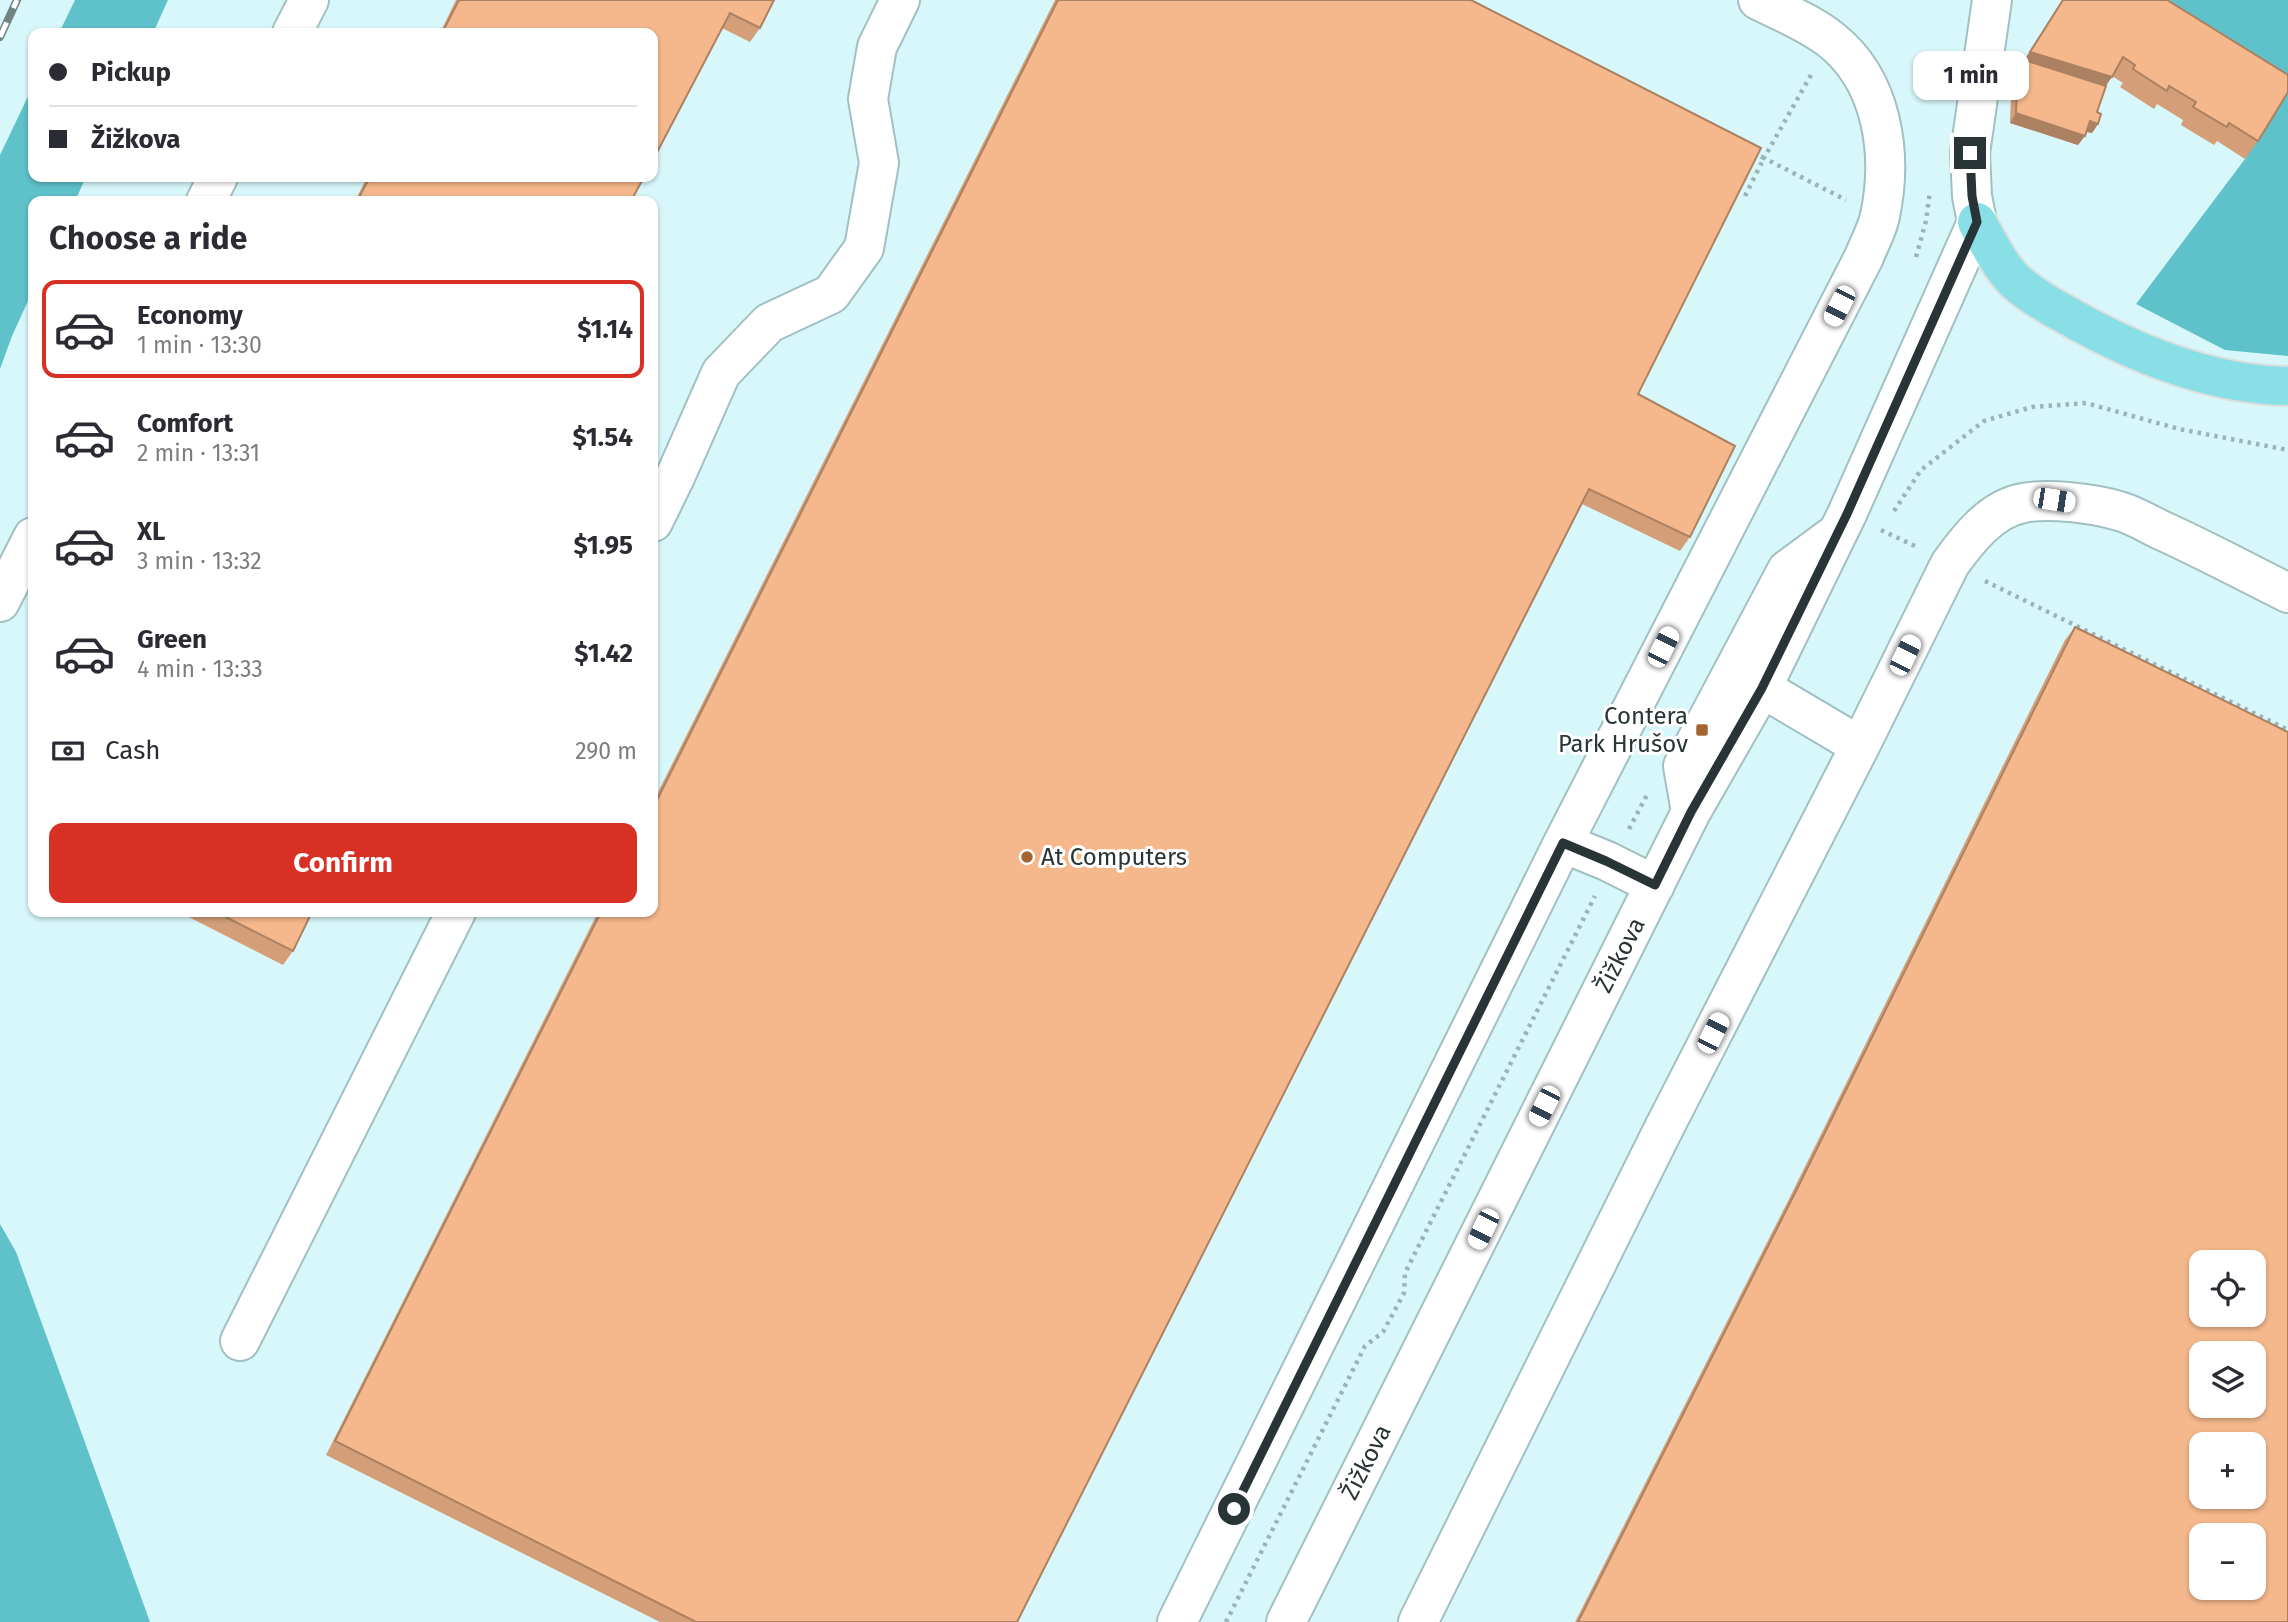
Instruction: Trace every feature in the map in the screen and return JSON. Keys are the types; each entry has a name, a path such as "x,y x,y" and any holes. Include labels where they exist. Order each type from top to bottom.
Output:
{"main road":[{"path":"1977,222 1994,254 2015,280 2046,304 2095,330 2156,359 2212,377 2286,385"}],"street":[{"path":"295,28 309,0"},
{"path":"658,512 721,373 769,323 831,294 864,248 879,163 868,99 877,47 901,0"},
{"path":"1177,1622 1563,843 1864,257 1880,218 1885,172 1881,122 1875,99 1864,76 1830,39 1805,23 1758,0"},
{"path":"1977,222 1972,196 1970,153 1992,0"},
{"name":"Žižkova","path":"1286,1622 1691,812 1762,688 1838,533 1977,222"},
{"path":"1418,1622 1664,1128 1950,564 1964,545 1999,513 2021,503 2054,500 2119,511 2194,545 2288,593"},
{"path":"1691,812 1683,766 1787,569 1838,533"},
{"path":"0,602 28,547"},
{"path":"1762,688 1860,746"},
{"path":"1563,843 1655,885"},
{"path":"240,1341 453,917"}],"path":[{"path":"1745,196 1830,39"},
{"path":"1743,147 1922,238"},
{"path":"2288,450 2179,429 2086,403 2032,407 1984,421 1921,470 1881,530 2288,730"},
{"path":"1226,1622 1365,1346 1383,1332 1404,1293 1405,1273 1649,791"}],"shaded area":[{"path":"75,0 168,0 155,28 61,28"},
{"path":"2126,0 2288,0 2288,356 2225,350 2136,304 2245,159 2283,98"},
{"path":"28,96 28,182 84,182 77,196 28,196 28,301 0,369 0,155"},
{"path":"0,1224 16,1252 150,1622 0,1622"}],"building":[{"path":"459,0 774,0 760,28 730,13 658,150 658,28 445,28"},
{"name":"At Computers","path":"1058,0 1471,0 1761,148 1638,394 1735,446 1690,537 1589,489 1017,1622 696,1622 335,1441 598,917 658,917 658,798"},
{"path":"2063,0 2167,0 2288,75 2288,92 2258,141 2229,123 2227,127 2193,107 2196,102 2169,86 2167,91 2133,69 2135,65 2123,57 2112,77 2030,52"},
{"path":"2018,60 2106,86 2097,112 2101,114 2098,124 2090,121 2085,136 2016,113"},
{"path":"367,182 641,182 634,196 360,196"},
{"path":"2075,627 2288,732 2288,1622 1578,1622 1799,1185"},
{"path":"226,917 310,917 293,951"}],"railway":[{"path":"0,37 17,0"}],"place":[{"name":"Contera Park Hrušov","path":"1702,730"},
{"name":"At Computers","path":"1027,857"}],"route":[{"path":"1234,1509 1563,843 1655,885 1691,812 1762,688 1847,514 1977,222 1972,196 1970,153"}]}
